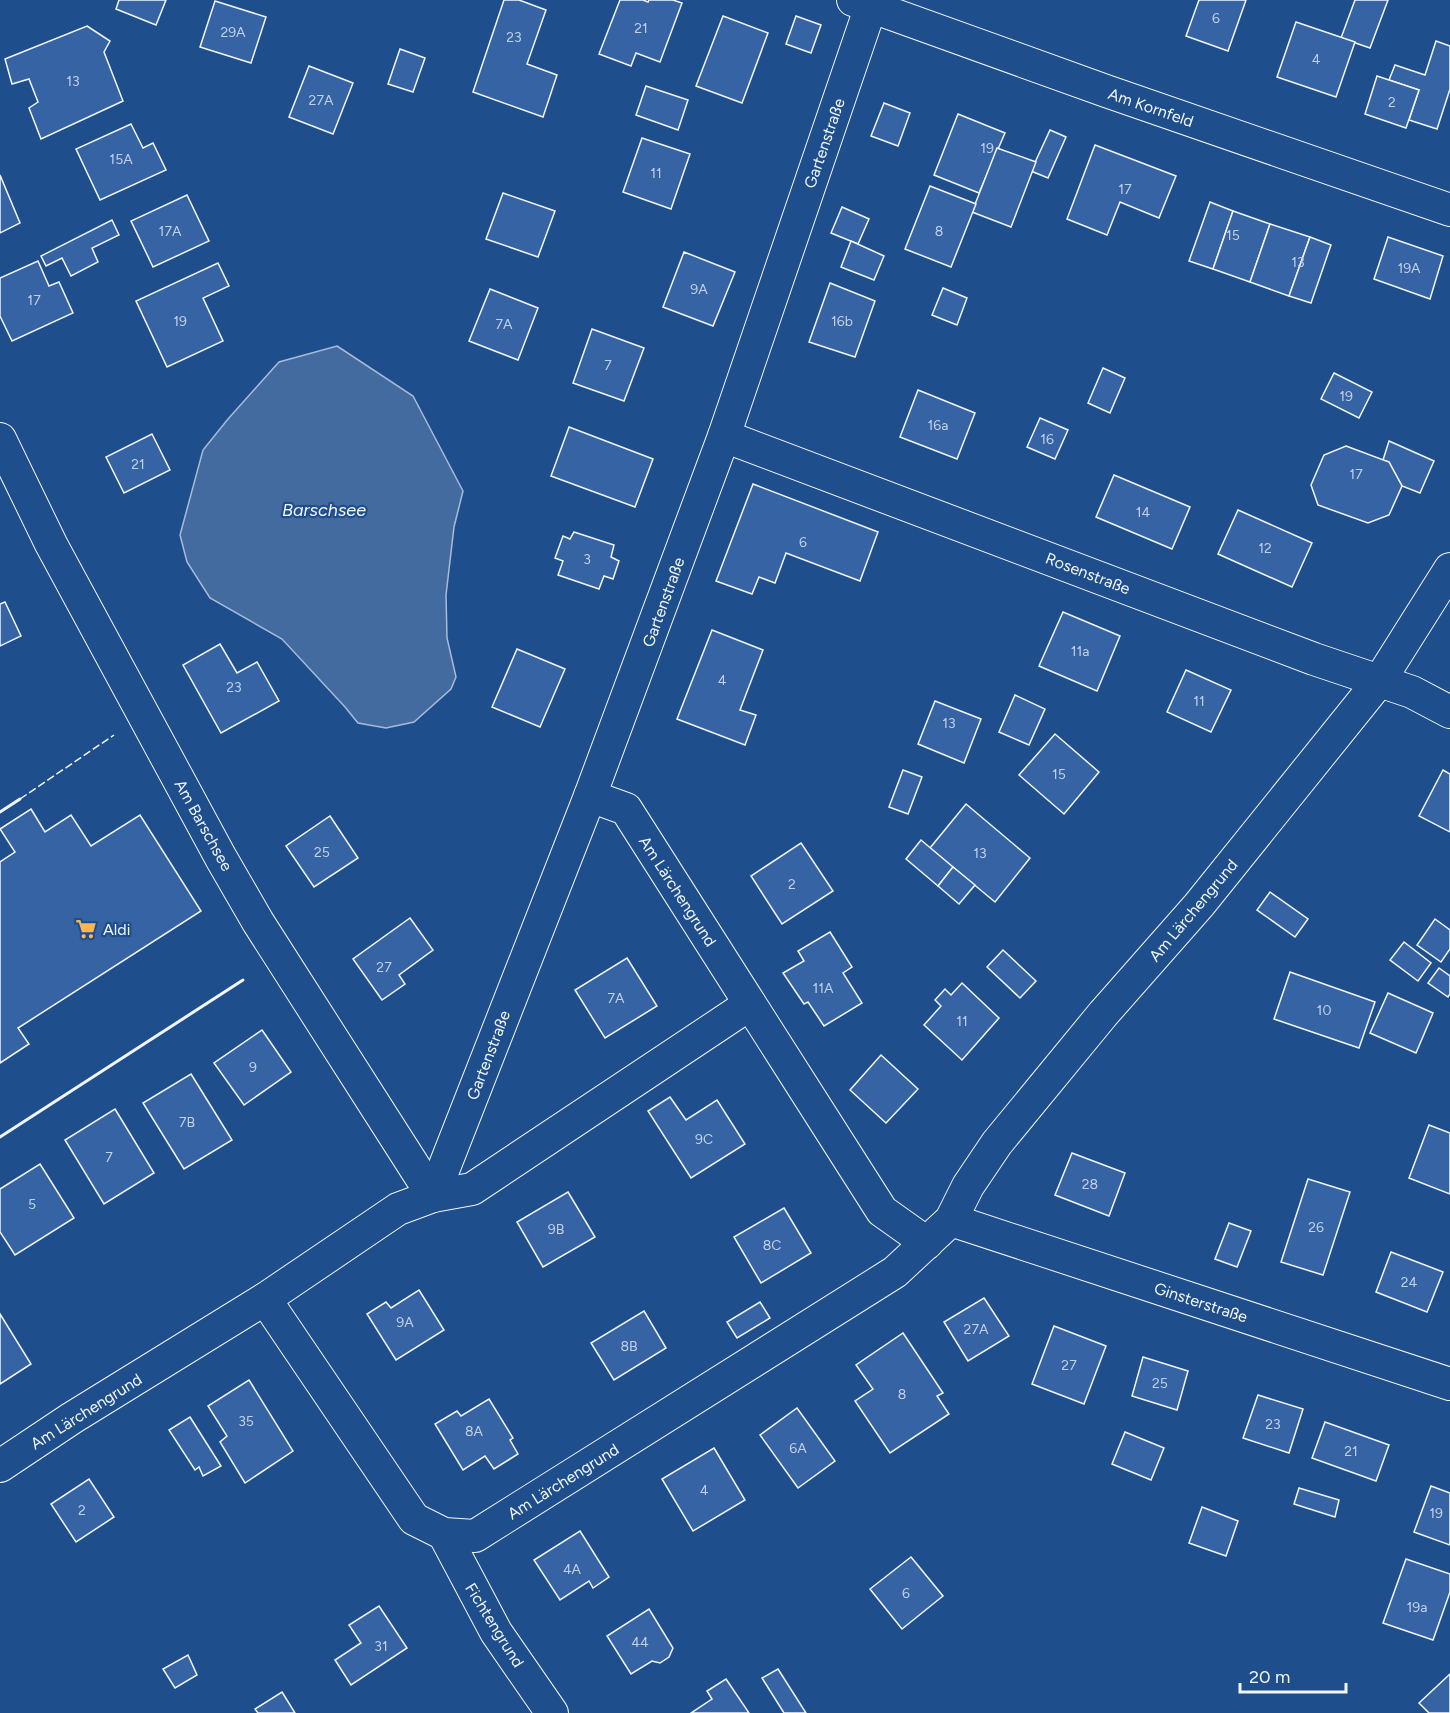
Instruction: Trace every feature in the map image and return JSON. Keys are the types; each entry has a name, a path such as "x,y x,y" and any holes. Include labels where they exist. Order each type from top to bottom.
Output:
{"street":[{"name":"Am Kornfeld","path":"865,2 1106,91 1450,210"},
{"name":"Gartenstraße","path":"433,1196 590,796 724,436 865,2"},
{"name":"Rosenstraße","path":"724,436 1314,658 1412,692 1450,712"},
{"name":"Am Barschsee","path":"0,440 51,544 221,858 258,922 433,1196"},
{"name":"Am Lärchengrund","path":"265,1299 414,1520 444,1534 475,1536 895,1272 951,1220 968,1186 997,1143 1103,1014 1199,905 1380,680 1450,569"},
{"name":"Am Lärchengrund","path":"590,796 626,809 882,1211 927,1243"},
{"name":"Am Lärchengrund","path":"0,1466 72,1418 265,1299 398,1209 433,1196 472,1189 750,1004"},
{"name":"Ginsterstraße","path":"951,1220 1450,1384"},
{"name":"Fichtengrund","path":"444,1534 496,1632 552,1713"}],"water":[{"name":"Barschsee","path":"337,346 413,396 463,491 454,527 446,595 447,638 456,677 451,689 414,722 386,728 358,723 282,639 210,598 187,562 180,535 203,450 228,419 279,362"}],"building":[{"path":"119,0 166,0 156,25 116,9"},
{"path":"504,0 519,0 546,10 527,64 557,75 543,117 473,92"},
{"path":"620,0 648,2 649,0 673,0 682,3 660,62 636,53 631,66 599,54"},
{"path":"1199,0 1246,0 1228,51 1186,36"},
{"path":"1355,0 1388,0 1370,48 1341,38"},
{"path":"215,1 266,17 251,63 200,47"},
{"path":"723,16 768,33 742,103 696,86"},
{"path":"796,16 821,25 811,53 786,44"},
{"path":"1296,22 1355,42 1336,97 1277,77"},
{"path":"87,26 110,41 104,52 123,101 41,139 29,108 38,102 29,79 12,84 5,59"},
{"path":"1436,41 1450,46 1450,89 1437,129 1409,120 1419,90 1389,80 1395,65 1425,75"},
{"path":"400,49 425,58 413,92 388,84"},
{"path":"309,66 353,83 333,134 289,117"},
{"path":"1377,76 1419,90 1406,128 1365,114"},
{"path":"646,86 688,100 678,130 636,115"},
{"path":"884,103 910,113 898,146 871,136"},
{"path":"958,114 1005,133 979,193 934,175"},
{"path":"131,124 143,148 153,143 166,170 100,200 76,149"},
{"path":"1050,130 1066,137 1048,178 1031,171"},
{"path":"642,138 690,154 671,209 623,192"},
{"path":"1095,145 1176,176 1159,218 1120,202 1107,235 1067,219"},
{"path":"997,148 1036,162 1011,227 972,212"},
{"path":"0,175 20,223 0,233"},
{"path":"930,186 976,204 951,267 905,249"},
{"path":"503,193 555,211 538,257 486,239"},
{"path":"187,195 209,241 153,267 131,221"},
{"path":"1210,202 1233,211 1213,269 1189,261"},
{"path":"842,207 869,219 858,244 831,233"},
{"path":"1233,211 1270,224 1250,282 1213,269"},
{"path":"112,220 119,235 92,248 98,262 71,276 62,258 46,266 41,256"},
{"path":"1270,224 1310,237 1289,296 1250,282"},
{"path":"1310,237 1331,245 1311,303 1289,296"},
{"path":"1388,237 1443,256 1430,299 1374,279"},
{"path":"851,241 884,256 874,280 841,267"},
{"path":"684,252 735,272 713,326 663,307"},
{"path":"38,261 49,286 59,282 73,313 12,341 0,316 0,278"},
{"path":"218,263 229,286 203,298 223,341 167,367 136,301"},
{"path":"830,283 875,301 855,357 809,342"},
{"path":"943,288 967,298 957,325 932,315"},
{"path":"490,289 538,308 518,360 469,341"},
{"path":"592,329 644,348 624,401 573,383"},
{"path":"1103,368 1125,378 1110,413 1088,403"},
{"path":"1334,373 1372,392 1359,418 1321,399"},
{"path":"918,390 975,413 957,459 900,437"},
{"path":"1040,418 1068,430 1055,459 1027,447"},
{"path":"569,427 653,459 635,507 551,476"},
{"path":"152,434 170,470 124,493 106,457"},
{"path":"1389,441 1434,461 1420,493 1402,486 1389,462 1383,460"},
{"path":"1346,446 1389,462 1402,486 1389,515 1368,523 1318,505 1311,485 1324,455"},
{"path":"1114,475 1190,507 1172,549 1096,517"},
{"path":"753,484 878,532 860,581 786,553 775,583 759,577 752,594 716,581"},
{"path":"1238,510 1312,543 1292,587 1218,554"},
{"path":"574,532 614,545 611,557 619,561 613,579 604,576 599,589 558,575 563,561 555,558 563,536 570,539"},
{"path":"5,602 21,636 0,646 0,604"},
{"path":"1063,612 1120,636 1097,691 1039,666"},
{"path":"712,630 763,650 740,710 756,715 745,745 677,719"},
{"path":"220,644 237,673 257,662 279,701 221,733 183,665"},
{"path":"517,649 565,669 540,727 492,707"},
{"path":"1186,670 1231,690 1211,732 1167,712"},
{"path":"1015,695 1045,709 1029,745 999,732"},
{"path":"935,701 981,719 964,763 918,744"},
{"path":"1055,734 1099,772 1064,814 1019,775"},
{"path":"903,770 922,777 908,814 889,807"},
{"path":"1443,770 1450,774 1450,832 1419,816"},
{"path":"966,804 1030,858 995,902 930,848"},
{"name":"Aldi","path":"31,809 45,832 71,815 91,846 140,815 201,911 18,1028 29,1044 0,1063 0,862 15,852 0,829"},
{"path":"330,816 358,858 314,887 286,846"},
{"path":"921,840 953,867 938,886 906,859"},
{"path":"801,843 833,891 782,924 751,876"},
{"path":"953,867 975,885 959,904 938,886"},
{"path":"1270,892 1308,919 1295,937 1257,910"},
{"path":"410,918 433,950 399,975 405,984 382,1000 353,959"},
{"path":"1435,919 1450,930 1450,949 1441,962 1417,945"},
{"path":"830,932 852,967 843,973 862,1003 824,1026 808,1002 804,1004 783,973 804,961 798,951"},
{"path":"1404,942 1431,963 1418,981 1390,960"},
{"path":"1003,950 1036,981 1020,998 987,967"},
{"path":"627,958 657,1006 605,1038 575,990"},
{"path":"1439,968 1450,976 1448,997 1428,983"},
{"path":"1290,972 1375,1002 1359,1048 1274,1019"},
{"path":"962,983 999,1018 962,1060 924,1025 941,1006 935,1000 945,989 951,995"},
{"path":"1388,993 1433,1013 1416,1053 1370,1033"},
{"path":"262,1030 291,1072 244,1105 214,1063"},
{"path":"881,1055 918,1089 886,1123 850,1090"},
{"path":"191,1074 232,1140 184,1169 143,1103"},
{"path":"670,1097 686,1120 717,1100 745,1144 691,1178 648,1111"},
{"path":"115,1109 154,1173 104,1204 65,1140"},
{"path":"1429,1125 1450,1133 1450,1194 1409,1178"},
{"path":"1072,1153 1125,1173 1109,1216 1055,1195"},
{"path":"40,1164 74,1218 15,1255 0,1232 0,1189"},
{"path":"1308,1179 1350,1192 1323,1275 1281,1262"},
{"path":"568,1192 595,1237 543,1267 517,1222"},
{"path":"784,1208 811,1253 761,1283 734,1237"},
{"path":"1229,1223 1251,1231 1237,1267 1215,1259"},
{"path":"1391,1252 1443,1272 1427,1312 1376,1292"},
{"path":"419,1290 444,1330 396,1360 367,1314 386,1302 391,1308"},
{"path":"984,1298 1009,1336 968,1361 944,1322"},
{"path":"760,1302 770,1318 737,1338 727,1322"},
{"path":"644,1311 666,1348 614,1380 591,1343"},
{"path":"0,1314 31,1364 0,1384"},
{"path":"1054,1326 1106,1346 1084,1404 1032,1384"},
{"path":"903,1333 943,1393 937,1396 949,1414 890,1453 855,1401 873,1389 856,1365"},
{"path":"1143,1357 1188,1371 1177,1410 1132,1396"},
{"path":"249,1380 293,1451 245,1483 220,1442 227,1436 208,1406"},
{"path":"1258,1395 1303,1409 1289,1453 1243,1438"},
{"path":"489,1399 513,1438 510,1440 518,1454 494,1469 485,1456 463,1470 435,1424 457,1411 461,1416"},
{"path":"797,1408 835,1461 798,1488 760,1435"},
{"path":"190,1417 221,1466 203,1476 199,1467 195,1470 169,1430"},
{"path":"1325,1422 1389,1445 1376,1481 1312,1458"},
{"path":"1125,1432 1164,1448 1151,1480 1112,1464"},
{"path":"714,1448 745,1500 693,1531 662,1479"},
{"path":"89,1479 114,1517 76,1542 51,1504"},
{"path":"1431,1486 1450,1493 1450,1545 1414,1532"},
{"path":"1299,1488 1339,1500 1335,1517 1294,1504"},
{"path":"1202,1507 1238,1521 1226,1556 1189,1543"},
{"path":"580,1531 609,1577 593,1588 589,1581 560,1600 534,1560"},
{"path":"911,1557 943,1596 902,1629 870,1589"},
{"path":"1406,1559 1450,1574 1450,1592 1433,1640 1383,1623"},
{"path":"379,1606 407,1648 351,1685 335,1660 361,1643 349,1625"},
{"path":"649,1609 673,1648 669,1657 660,1663 652,1661 631,1674 607,1636"},
{"path":"188,1655 197,1675 175,1688 163,1669"},
{"path":"778,1669 806,1713 784,1713 762,1678"},
{"path":"1450,1674 1450,1713 1429,1713 1419,1703"},
{"path":"726,1679 749,1713 691,1713 712,1699 707,1691"},
{"path":"282,1692 295,1713 258,1713 255,1709"}],"fence":[{"path":"20,799 114,735"}],"wall":[{"path":"0,812 20,799"},
{"path":"0,1137 243,980"}],"place":[{"name":"Aldi","path":"86,929"}]}
